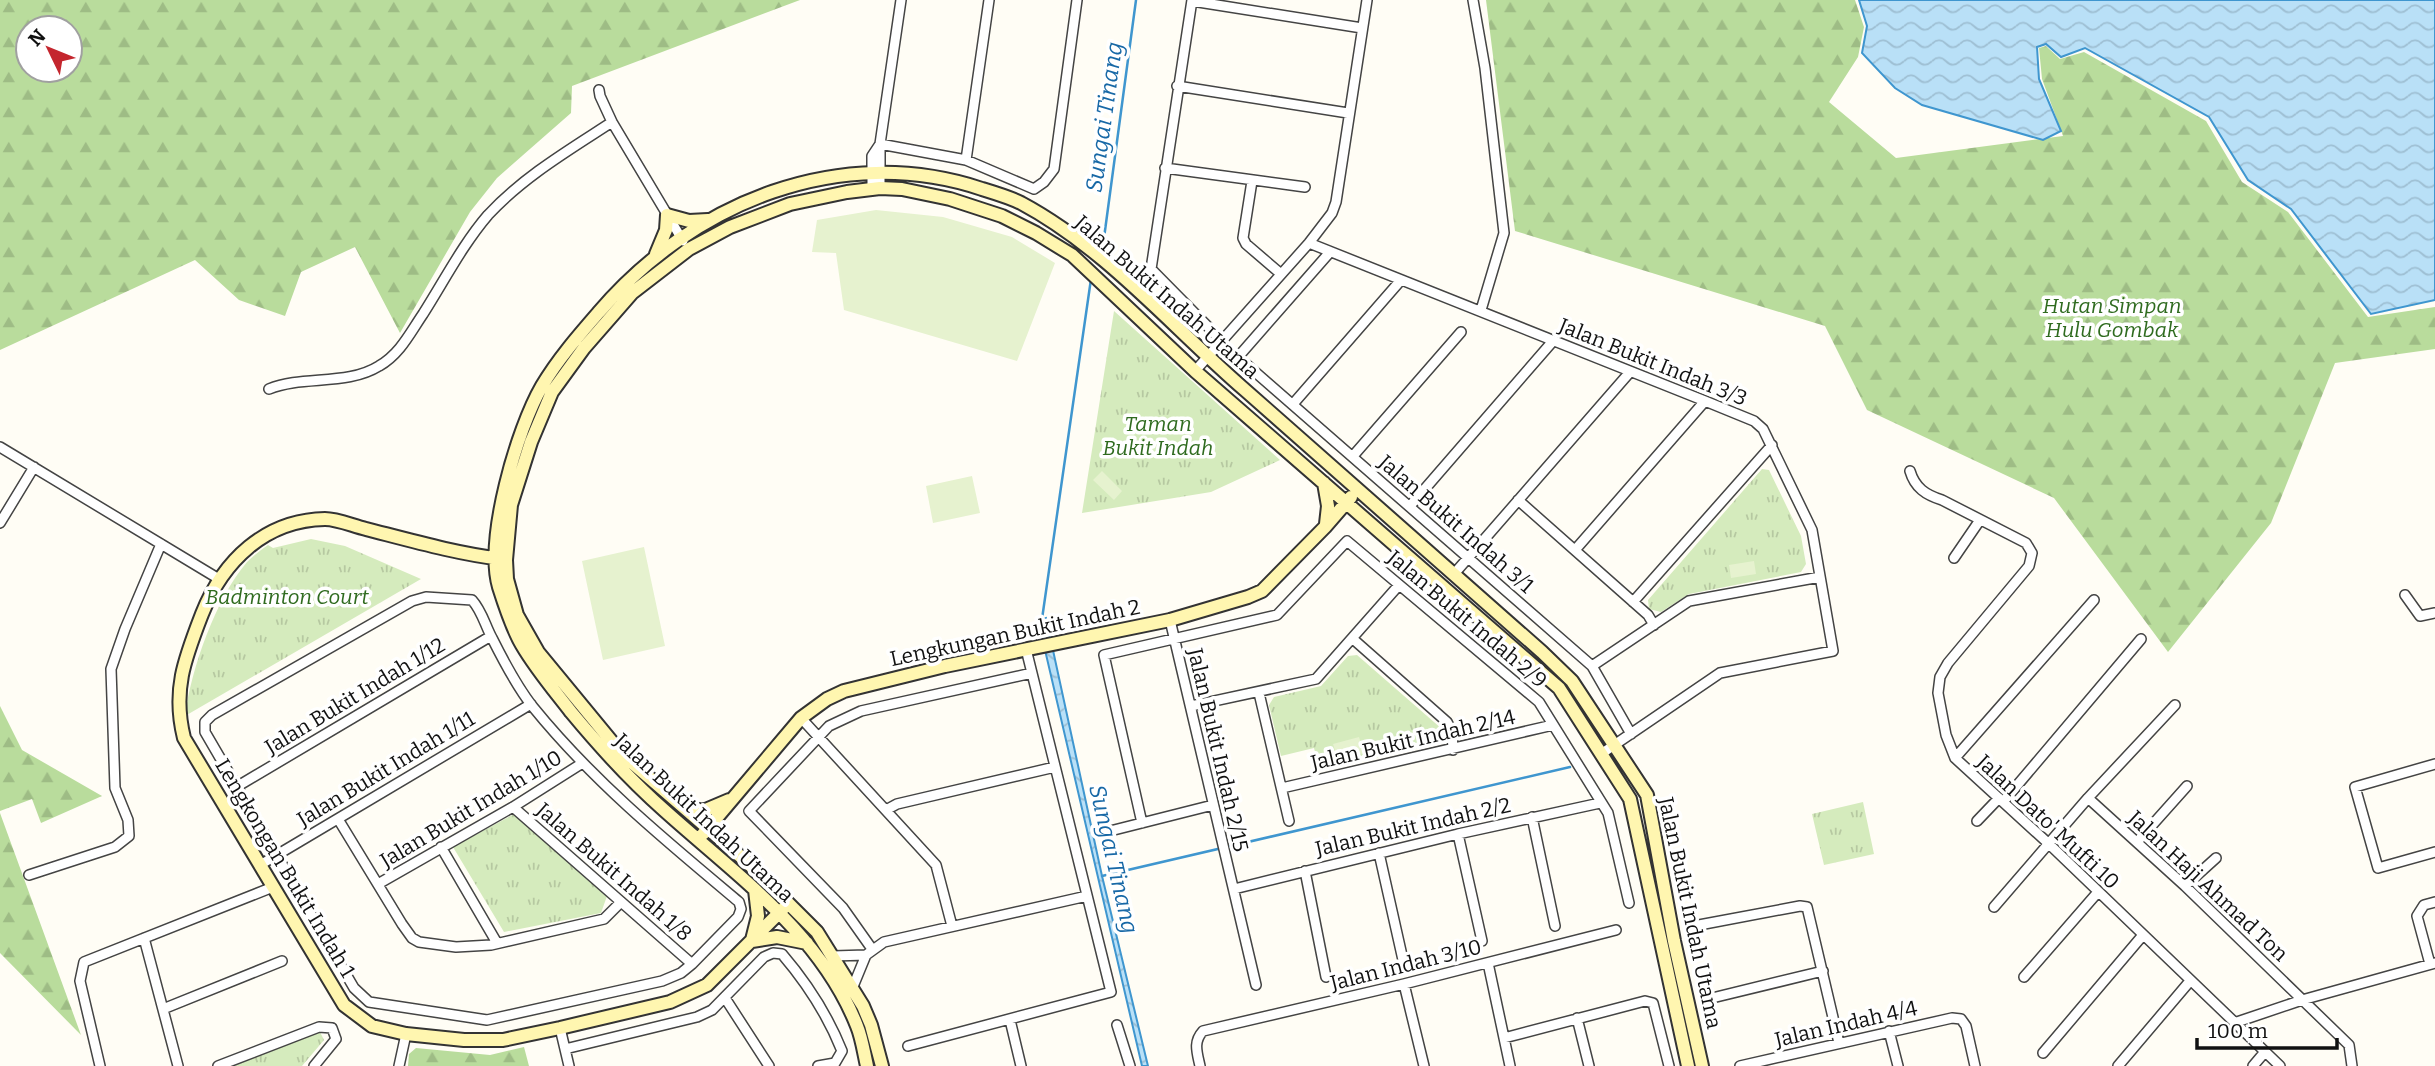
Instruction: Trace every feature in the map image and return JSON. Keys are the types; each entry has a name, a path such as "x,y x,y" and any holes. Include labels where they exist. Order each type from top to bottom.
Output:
{"street":[{"path":"876,188 872,156 880,144 901,0"},
{"path":"967,160 989,0"},
{"path":"880,144 967,160 1034,189 1044,182 1054,169 1077,0"},
{"path":"1195,371 1309,243 1332,213 1336,202 1367,0"},
{"path":"1473,0 1485,68 1504,233 1481,310"},
{"path":"1222,341 1151,269 1192,1 1362,28"},
{"path":"1177,86 1348,113"},
{"path":"599,90 612,122 688,249"},
{"path":"270,389 284,383 353,375 378,367 401,349 487,216 554,159 612,122"},
{"path":"1165,168 1305,187"},
{"name":"Jalan Bukit Indah Utama","path":"881,1066 872,1025 817,932 724,842 622,754 538,652 517,615 500,559 502,500 521,439 541,388 573,342 624,284 654,257 710,219 783,187 823,176 876,172 909,173 957,181 1018,201 1082,241 1207,357 1572,681 1647,795 1674,941 1702,1066"},
{"path":"1252,181 1243,237 1246,244 1281,274"},
{"name":"Jalan Bukit Indah Utama","path":"867,1066 859,1029 842,995 807,944 755,890 612,762 541,675 519,640 497,579 511,505 531,442 552,392 584,348 632,293 688,249 730,228 790,204 876,188 902,189 950,199 1002,216 1036,233 1072,256 1195,371 1559,688 1633,806 1688,1066"},
{"path":"667,215 689,221 710,219"},
{"path":"654,257 666,230 667,215"},
{"name":"Jalan Bukit Indah 3/3","path":"1309,243 1705,401 1754,422 1763,429 1812,530 1833,651 1720,673 1631,734"},
{"name":"Jalan Bukit Indah 3/1","path":"1330,251 1238,357 1592,666 1631,734"},
{"path":"1293,404 1401,280"},
{"path":"1353,456 1461,332"},
{"path":"1410,506 1553,341"},
{"path":"1454,574 1630,372"},
{"path":"1575,550 1705,401"},
{"path":"1633,602 1772,446"},
{"path":"0,447 219,579"},
{"path":"0,523 34,467"},
{"name":"Jalan Dato' Mufti 10","path":"1910,471 1913,481 1929,496 2026,543 2032,553 2029,566 1948,663 1940,677 1938,693 1941,715 1955,758 2049,844 2280,1066"},
{"path":"1324,483 1328,506 1325,527"},
{"name":"Lengkungan Bukit Indah 2","path":"698,839 801,718 827,699 844,691 945,666 1170,620 1262,592 1325,527 1357,489"},
{"path":"1518,500 1648,615 1654,625"},
{"path":"1325,527 1346,517 1367,520"},
{"name":"Lengkongan Bukit Indah 1","path":"500,559 327,519 290,524 265,534 243,551 219,579 207,603 182,671 178,699 179,719 184,737 344,1005 372,1026 406,1034 464,1040 503,1040 560,1028 670,1002 707,985 789,902"},
{"path":"1954,558 1980,520"},
{"name":"Jalan Bukit Indah 2/9","path":"1174,639 1277,615 1347,541 1539,702 1608,813 1629,903"},
{"path":"29,875 115,847 129,835 128,820 115,788 111,669 129,617 161,544"},
{"path":"1592,666 1689,601 1820,577"},
{"path":"1191,706 1316,679 1399,585"},
{"path":"2406,595 2420,616 2435,613"},
{"path":"426,597 472,600 491,636 531,704 581,764 739,902 741,909 738,917 681,973 662,981 487,1020 369,1002 354,988 205,732 205,722 212,715 412,601 426,597"},
{"path":"1955,758 2094,600"},
{"name":"Jalan Bukit Indah 2/15","path":"1170,620 1256,985"},
{"name":"Jalan Bukit Indah 1/12","path":"238,786 491,636"},
{"path":"1142,823 1104,655 1174,639"},
{"path":"1353,639 1447,722 1452,732 1453,750"},
{"path":"1977,821 2001,800 2141,639"},
{"path":"908,1046 1111,992 1026,649"},
{"path":"869,952 843,908 749,811 829,726 861,711 1032,673"},
{"path":"1259,693 1289,821"},
{"name":"Jalan Bukit Indah 1/11","path":"260,864 531,704"},
{"path":"1994,907 2175,705"},
{"path":"801,718 936,865 952,926"},
{"name":"Jalan Bukit Indah 2/14","path":"1282,788 1553,725"},
{"path":"1601,754 1631,734"},
{"name":"Jalan Bukit Indah 1/10","path":"378,884 513,807 581,764"},
{"path":"2435,764 2355,787 2378,868 2435,852"},
{"path":"886,810 897,804 1055,767"},
{"path":"2137,842 2187,786"},
{"path":"681,804 704,811 734,797"},
{"path":"724,842 721,831 723,816 734,797"},
{"name":"Jalan Haji Ahmad Ton","path":"2088,799 2185,886 2349,1045 2352,1066"},
{"name":"Jalan Bukit Indah 2/2","path":"1234,889 1458,834 1600,803"},
{"path":"1110,831 1213,804"},
{"name":"Jalan Bukit Indah 1/8","path":"513,807 692,964"},
{"path":"1532,817 1555,926"},
{"path":"338,819 412,938 419,942 456,947 498,943 604,919 621,902"},
{"path":"1458,834 1482,941"},
{"path":"441,847 498,943"},
{"path":"1379,853 1403,960"},
{"path":"2185,886 2216,858"},
{"path":"1305,871 1326,977"},
{"path":"100,1066 80,981 84,962 273,887"},
{"path":"755,890 758,916 752,941 777,937 807,944"},
{"path":"2024,976 2098,892"},
{"path":"833,956 869,952 884,942 1087,896"},
{"path":"2234,1023 2302,1000 2432,963 2417,916 2424,905 2435,902"},
{"path":"1699,925 1800,906 1807,907 1839,1043"},
{"name":"Jalan Indah 3/10","path":"1200,1066 1196,1048 1197,1038 1203,1031 1616,930"},
{"path":"2043,1053 2143,935"},
{"path":"144,939 177,1066"},
{"path":"852,989 869,952"},
{"path":"565,1049 697,1017 712,1010 764,957 773,953 782,954 798,973 835,1033 842,1051 835,1063 818,1066"},
{"path":"163,1009 282,961"},
{"path":"1488,963 1510,1066"},
{"path":"1708,999 1823,971"},
{"path":"2118,1066 2190,981"},
{"path":"1404,984 1424,1066"},
{"path":"725,998 769,1066"},
{"path":"1504,1038 1645,1001 1653,1003 1669,1066"},
{"name":"Jalan Indah 4/4","path":"1740,1066 1952,1017 1961,1019 1966,1026 1975,1066"},
{"path":"1577,1018 1589,1066"},
{"path":"1010,1020 1021,1066"},
{"path":"1117,1025 1130,1066"},
{"path":"218,1066 319,1027 332,1028 336,1039 314,1066"},
{"path":"560,1028 569,1066"},
{"path":"1889,1031 1898,1066"},
{"path":"399,1066 406,1034"},
{"path":"2253,1066 2264,1053"}],"green space":[{"path":"0,0 800,0 572,86 571,113 497,178 470,212 400,333 355,247 301,272 285,316 239,300 195,260 0,350"},
{"name":"Hutan Simpan Hulu Gombak","path":"1486,0 1855,0 1864,27 1858,57 1829,102 1896,158 2063,136 2042,79 2039,48 2046,46 2060,59 2084,52 2206,121 2242,182 2288,212 2368,317 2435,307 2435,349 2335,363 2271,523 2168,652 2054,498 1867,410 1825,326 1515,231"},
{"path":"876,210 943,217 1012,237 1055,263 1017,361 844,310 836,253 812,252 817,220"},
{"name":"Taman Bukit Indah","path":"1114,311 1280,460 1211,492 1082,513"},
{"path":"1762,469 1769,470 1801,536 1806,564 1801,572 1689,594 1661,612 1649,609 1648,600"},
{"path":"1102,471 1122,491 1114,500 1093,480"},
{"path":"972,476 980,513 933,523 926,486"},
{"name":"Badminton Court","path":"311,539 345,546 421,579 185,716 199,656 215,614 236,577 247,562 268,545 273,548"},
{"path":"644,547 665,646 603,660 582,561"},
{"path":"1754,561 1756,574 1731,578 1729,565"},
{"path":"1357,655 1442,729 1439,743 1320,771 1314,748 1281,756 1269,705 1274,697 1321,686 1348,656"},
{"path":"0,706 22,750 102,796 41,823 32,799 0,811"},
{"path":"1359,737 1364,753 1338,760 1333,744"},
{"path":"1863,802 1874,854 1824,865 1812,814"},
{"path":"0,813 81,1035 0,953"},
{"path":"516,813 607,896 601,913 504,932 453,847"},
{"path":"320,1032 324,1040 302,1066 233,1066"},
{"path":"524,1047 529,1066 408,1066 409,1054 416,1048 490,1055"}],"water":[{"path":"1859,0 2435,0 2435,300 2371,314 2291,209 2248,180 2209,117 2085,48 2061,57 2046,44 2037,47 2039,79 2061,131 2043,140 1922,105 1895,88 1862,53 1867,26"},
{"path":"1046,618 1102,876 1148,1066 1142,1066 1038,620"}],"waterway":[{"name":"Sungai Tinang","path":"1104,238 1136,0"},
{"name":"Sungai Tinang","path":"1042,619 1091,279"},
{"path":"1102,876 1570,767"}]}
